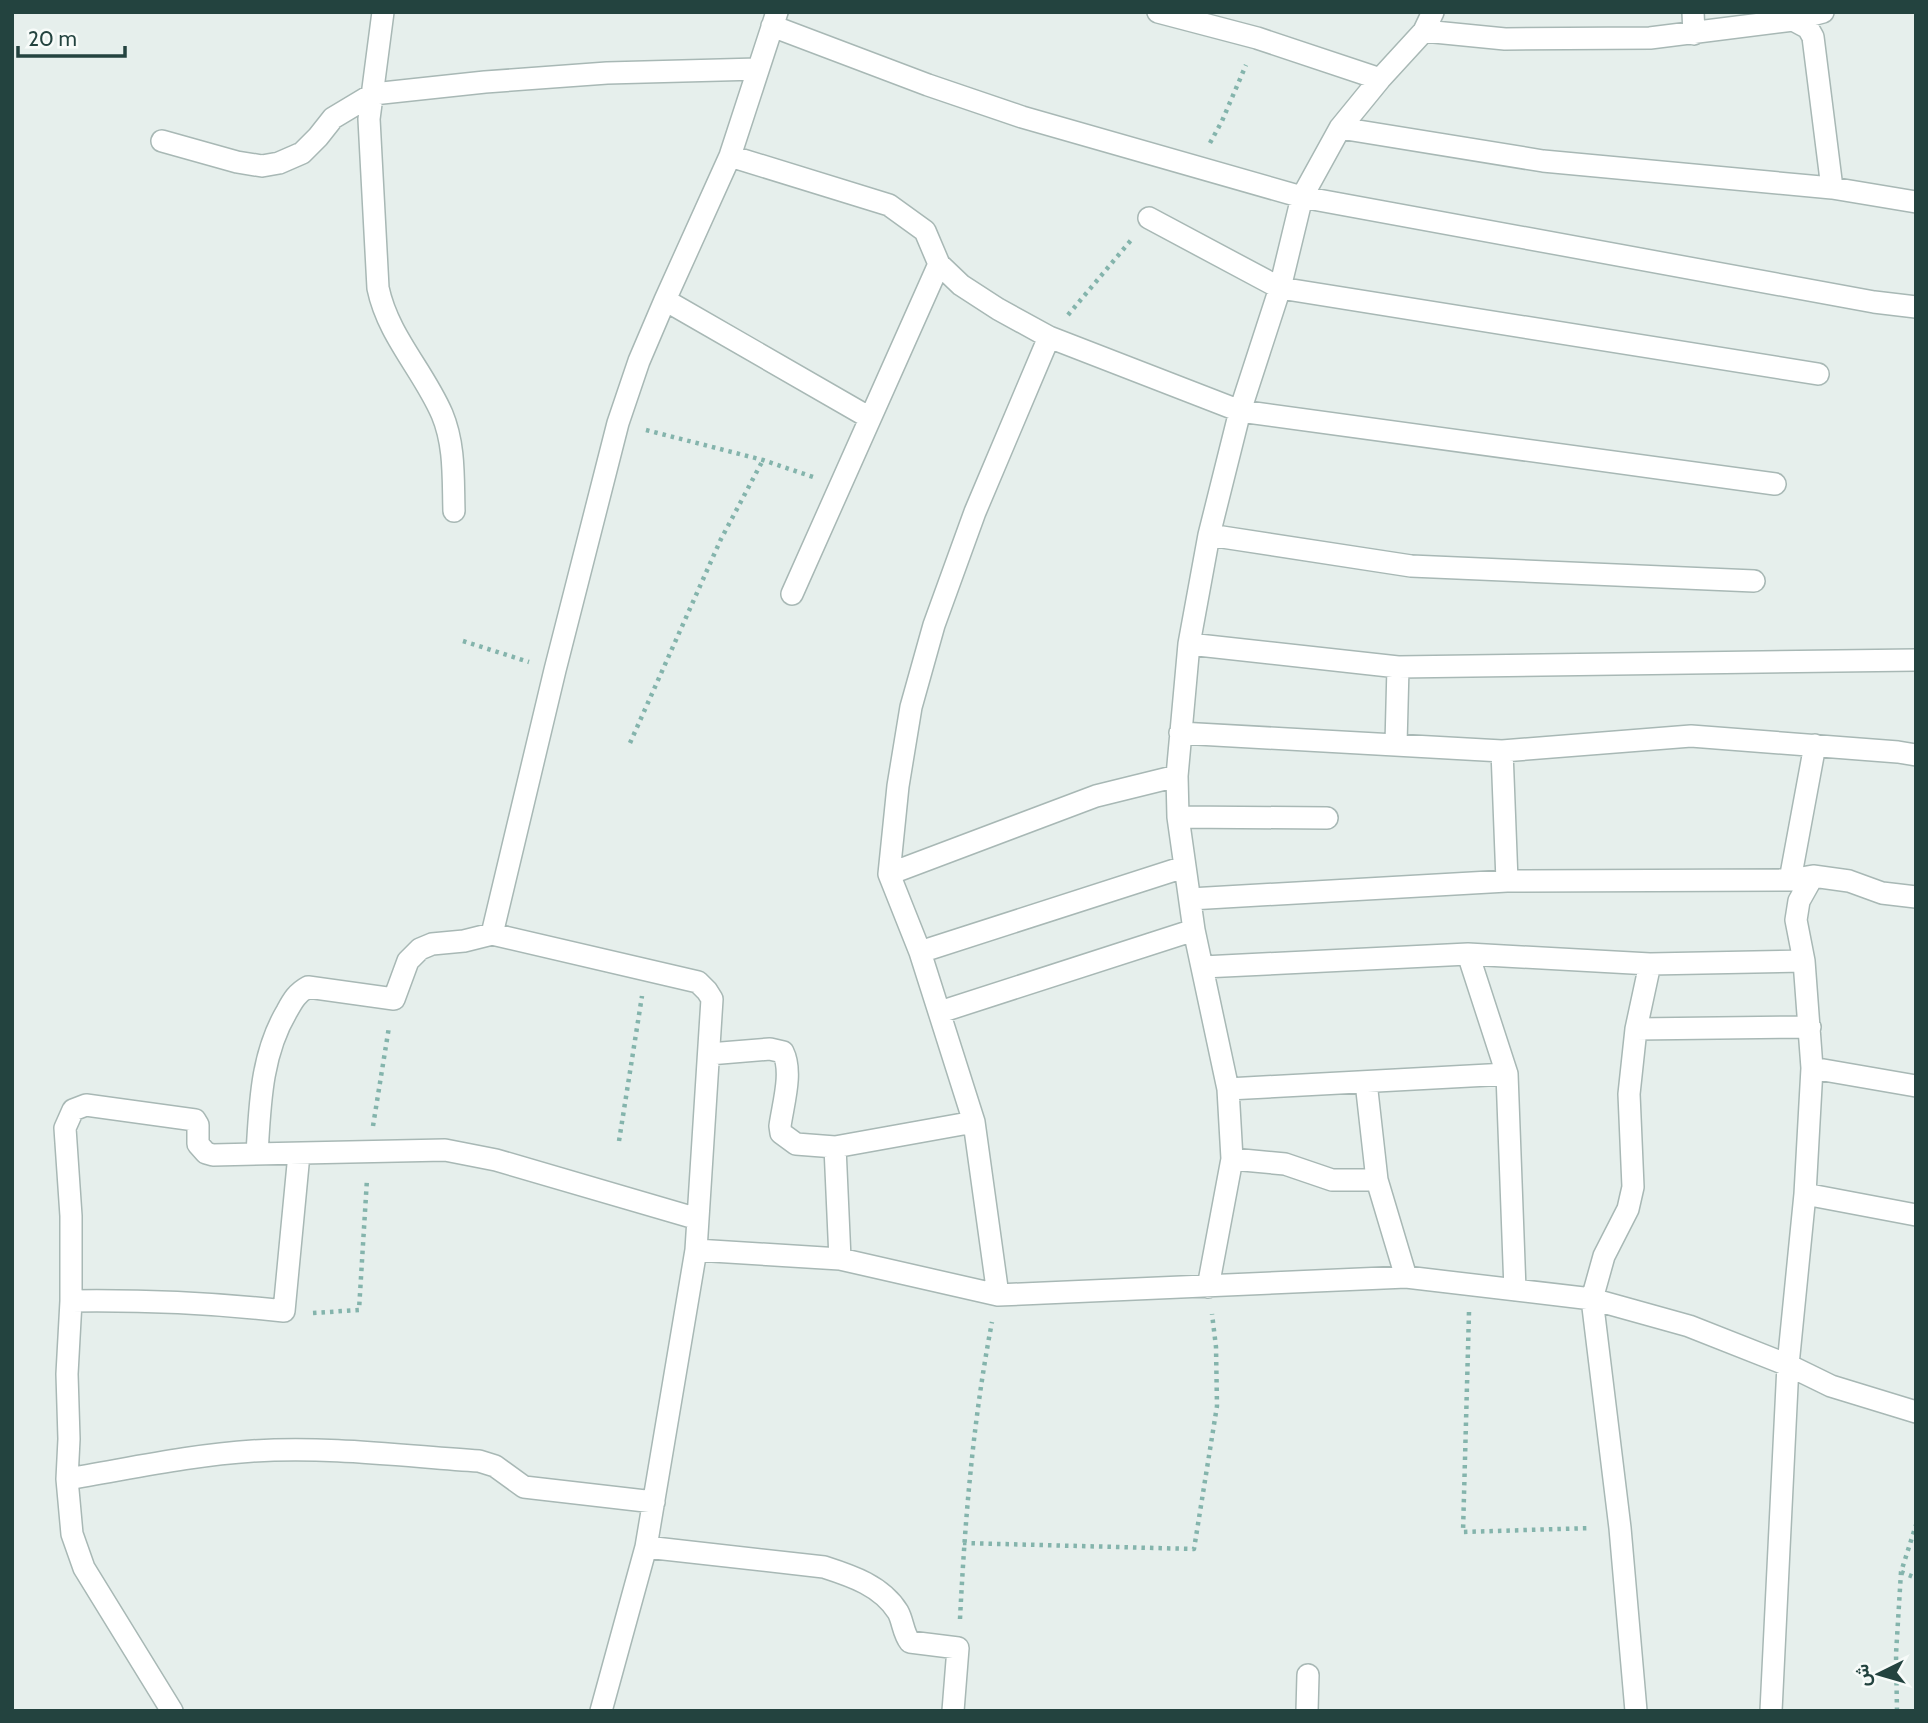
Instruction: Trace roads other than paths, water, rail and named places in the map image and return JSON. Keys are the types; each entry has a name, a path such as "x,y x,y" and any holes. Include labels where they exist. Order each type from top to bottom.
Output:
{"street":[{"path":"383,12 369,119 378,288 383,312 442,414 453,451 454,511"},
{"path":"1158,12 1257,38 1380,79"},
{"path":"1693,12 1694,34"},
{"path":"1208,1287 1232,1159 1228,1089 1184,867 1178,817 1180,733 1189,644 1209,536 1240,411 1280,288 1302,197 1340,128 1429,22 1517,39 1650,38 1793,20 1823,12"},
{"path":"492,934 618,423 639,361 730,156 774,19 928,85 1010,113 1302,197 1874,302 1916,307"},
{"path":"1793,20 1808,27 1813,37 1832,188"},
{"path":"162,141 237,162 262,166 279,163 302,152 318,138 333,118 373,94 607,73 758,69"},
{"path":"1340,128 1543,161 1832,188 1916,202"},
{"path":"730,156 889,205 925,231 939,264 961,285 1049,337 1240,411 1775,484"},
{"path":"1149,218 1280,288 1818,374"},
{"path":"792,594 939,264"},
{"path":"665,300 870,418"},
{"path":"998,1295 974,1122 920,952 890,874 898,786 911,707 934,625 975,512 1049,337"},
{"path":"1209,536 1411,566 1754,581"},
{"path":"1189,644 1398,667 1916,660"},
{"path":"1396,744 1398,667"},
{"path":"1180,733 1502,751 1691,736 1916,755"},
{"path":"1790,880 1815,746"},
{"path":"1502,751 1507,881"},
{"path":"890,874 1096,796 1177,776"},
{"path":"1178,817 1327,818"},
{"path":"920,952 1184,867"},
{"path":"1771,1711 1788,1365 1805,1194 1812,1068 1804,961 1796,920 1799,901 1813,876"},
{"path":"1190,899 1507,881 1790,880 1813,876 1849,881 1882,892 1916,897"},
{"path":"940,1012 1195,930"},
{"path":"257,1154 265,1065 277,1028 298,993 308,987 394,999 408,961 420,949 432,944 457,943 492,934 698,982 712,999 696,1250 646,1548 601,1711"},
{"path":"1203,967 1468,954 1650,964 1804,961"},
{"path":"1468,954 1507,1074 1516,1290"},
{"path":"1636,1711 1620,1528 1592,1299 1604,1256 1628,1209 1633,1187 1629,1094 1636,1029 1650,964"},
{"path":"1636,1029 1810,1027"},
{"path":"709,1054 770,1049 783,1052 787,1060 787,1071 780,1126 781,1133 796,1144 835,1147 974,1122"},
{"path":"1812,1068 1916,1086"},
{"path":"1228,1089 1507,1074"},
{"path":"1366,1082 1377,1180 1406,1278"},
{"path":"172,1711 84,1569 72,1534 67,1479 71,1216 65,1128 73,1110 86,1105 195,1121 198,1125 198,1144 206,1153 213,1155 445,1150 698,1219"},
{"path":"835,1147 840,1259"},
{"path":"71,1301 155,1300 284,1311 299,1154"},
{"path":"1232,1159 1285,1164 1332,1180 1377,1180"},
{"path":"1805,1194 1916,1215"},
{"path":"696,1250 840,1259 998,1295 1406,1278 1592,1299 1689,1326 1788,1365 1831,1386 1916,1412"},
{"path":"67,1479 211,1456 254,1451 314,1450 479,1461 495,1466 524,1487 654,1502"},
{"path":"646,1548 824,1567 873,1587 891,1602 899,1613 910,1642 958,1648 953,1711"},
{"path":"1307,1711 1308,1675"}]}
